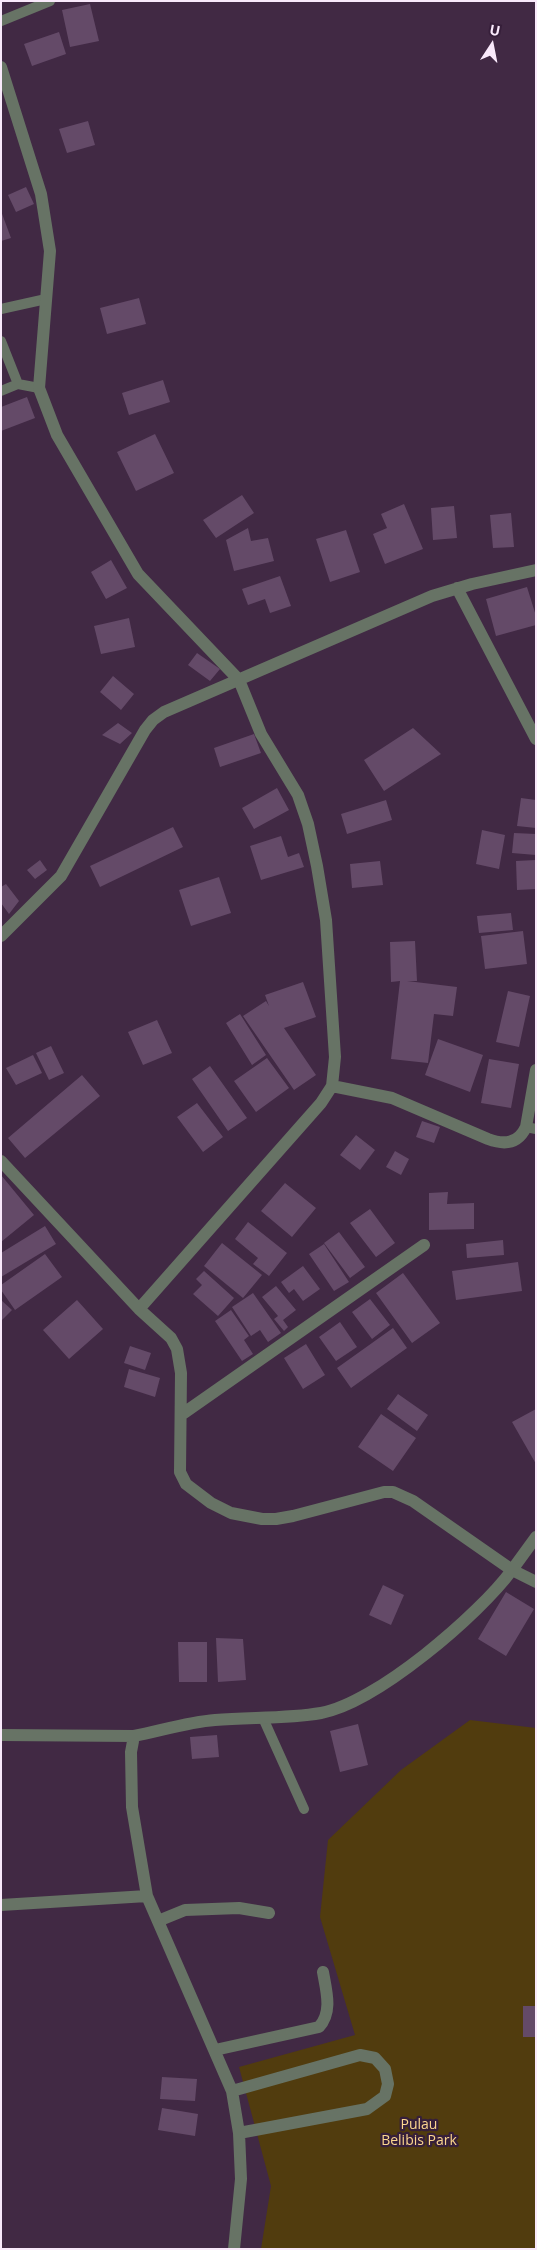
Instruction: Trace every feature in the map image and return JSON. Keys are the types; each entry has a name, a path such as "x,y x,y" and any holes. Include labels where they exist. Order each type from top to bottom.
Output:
{"street":[{"path":"1,67 41,194 50,251 39,388 57,435 138,574 239,680 261,734 298,795 318,866 326,920 334,1056 332,1086 321,1103 139,1309"},
{"path":"1,936 61,876 152,720 164,712 432,596 457,588 536,570"},
{"path":"457,588 536,739"},
{"path":"332,1086 392,1098 498,1143 516,1140 531,1128 536,1070"},
{"path":"1,1161 139,1309 171,1338 177,1349 181,1373 180,1472 186,1484 192,1490 218,1506 246,1517 276,1519 379,1493 394,1492 413,1501 512,1570 536,1582"},
{"path":"181,1415 424,1245"},
{"path":"1,1735 134,1736 214,1720 323,1713 370,1694 446,1638 498,1588 536,1537"},
{"path":"134,1736 130,1752 132,1807 147,1896 232,2091 239,2133 241,2179 234,2249"},
{"path":"1,1905 147,1896"},
{"path":"158,1922 185,1910 240,1908 269,1913"},
{"path":"215,2050 319,2027 325,2021 328,2012 323,1972"},
{"path":"232,2091 360,2055 375,2058 385,2069 388,2084 385,2096 367,2109 239,2133"}],"lane":[{"path":"1,21 50,1"},
{"path":"1,309 46,299"},
{"path":"1,341 18,384"},
{"path":"1,391 18,384 39,388"},
{"path":"263,1718 304,1809"}],"green space":[{"name":"Pulau Belibis Park","path":"470,1720 536,1728 536,2249 261,2249 271,2186 239,2067 355,2035 320,1917 328,1840 401,1770"}],"building":[{"path":"90,4 99,41 70,47 62,10"},
{"path":"59,32 66,54 32,66 24,44"},
{"path":"88,121 95,145 67,153 59,129"},
{"path":"26,187 34,204 16,212 8,195"},
{"path":"1,211 11,238 1,241"},
{"path":"139,298 146,324 107,334 100,308"},
{"path":"163,380 170,402 129,415 122,393"},
{"path":"27,397 35,418 1,431 1,407"},
{"path":"155,434 174,473 136,491 117,452"},
{"path":"242,495 254,513 216,538 203,520"},
{"path":"404,504 423,549 385,564 373,534 387,528 381,514"},
{"path":"454,506 457,538 433,540 431,508"},
{"path":"511,513 514,547 493,548 490,515"},
{"path":"248,528 251,541 268,538 274,561 234,571 226,540"},
{"path":"346,530 360,572 330,582 316,539"},
{"path":"111,560 127,588 106,599 91,572"},
{"path":"280,576 291,606 270,613 265,599 248,605 242,589"},
{"path":"527,587 536,616 536,625 496,636 486,599"},
{"path":"129,618 135,647 101,654 94,626"},
{"path":"197,653 220,669 210,681 188,665"},
{"path":"113,676 134,694 121,710 100,692"},
{"path":"118,723 132,733 120,744 102,735"},
{"path":"413,728 441,754 384,791 364,760"},
{"path":"254,734 261,753 220,767 214,748"},
{"path":"277,788 289,810 254,829 242,808"},
{"path":"521,798 536,800 536,828 517,826"},
{"path":"386,800 392,820 347,834 341,814"},
{"path":"173,827 183,847 100,887 90,866"},
{"path":"482,830 505,835 499,869 476,864"},
{"path":"514,833 536,834 536,855 512,853"},
{"path":"281,836 288,857 299,853 304,867 261,880 250,846"},
{"path":"40,860 47,870 35,879 27,870"},
{"path":"536,860 536,889 517,890 516,861"},
{"path":"380,861 383,885 352,888 350,864"},
{"path":"219,877 231,913 191,926 179,890"},
{"path":"6,884 19,901 9,914 1,903 1,887"},
{"path":"511,913 513,930 479,933 477,916"},
{"path":"523,931 527,964 485,969 481,936"},
{"path":"415,941 417,981 407,981 457,987 453,1016 434,1014 428,1063 391,1059 400,981 391,982 390,942"},
{"path":"303,982 316,1017 284,1028 316,1075 294,1090 243,1016 266,1001 269,1006 265,995"},
{"path":"508,991 530,996 519,1047 496,1042"},
{"path":"240,1014 266,1055 252,1065 226,1023"},
{"path":"157,1020 172,1053 143,1065 128,1032"},
{"path":"438,1039 483,1055 470,1092 425,1075"},
{"path":"51,1046 64,1073 49,1080 36,1053"},
{"path":"33,1055 42,1073 16,1085 6,1068"},
{"path":"267,1058 289,1088 256,1112 234,1081"},
{"path":"489,1059 519,1064 511,1108 481,1103"},
{"path":"210,1066 247,1118 228,1131 192,1079"},
{"path":"82,1075 100,1096 25,1158 8,1138"},
{"path":"197,1103 223,1137 203,1152 177,1117"},
{"path":"422,1121 440,1127 434,1143 416,1137"},
{"path":"356,1135 375,1150 360,1170 340,1155"},
{"path":"395,1151 409,1159 401,1175 386,1167"},
{"path":"1,1175 34,1215 1,1242"},
{"path":"285,1183 316,1208 292,1237 261,1211"},
{"path":"448,1192 447,1204 474,1203 474,1229 429,1230 429,1193"},
{"path":"370,1209 395,1243 376,1257 350,1223"},
{"path":"248,1222 287,1253 269,1276 253,1264 258,1258 235,1239"},
{"path":"45,1226 56,1244 1,1277 1,1253"},
{"path":"339,1232 365,1267 350,1278 324,1243"},
{"path":"503,1240 504,1255 467,1258 466,1244"},
{"path":"222,1243 262,1275 243,1298 204,1266"},
{"path":"324,1244 349,1282 334,1291 309,1254"},
{"path":"45,1254 62,1277 15,1310 1,1290 1,1285"},
{"path":"518,1262 522,1291 456,1300 452,1271"},
{"path":"303,1266 320,1289 303,1301 294,1289 289,1293 281,1282"},
{"path":"204,1271 234,1298 218,1316 193,1294 202,1285 196,1279"},
{"path":"403,1273 440,1323 412,1343 376,1293"},
{"path":"276,1286 296,1310 283,1320 288,1327 284,1331 274,1319 278,1316 262,1297"},
{"path":"253,1293 281,1333 268,1342 260,1330 251,1336 232,1307"},
{"path":"370,1299 390,1325 372,1339 352,1312"},
{"path":"1,1300 12,1310 1,1321"},
{"path":"77,1300 103,1329 69,1359 43,1330"},
{"path":"231,1310 249,1336 244,1340 253,1354 242,1361 215,1321"},
{"path":"340,1322 357,1347 336,1361 319,1337"},
{"path":"393,1328 407,1348 351,1388 337,1368"},
{"path":"306,1344 325,1375 303,1389 284,1358"},
{"path":"130,1346 151,1353 145,1370 124,1363"},
{"path":"129,1369 160,1378 155,1397 124,1387"},
{"path":"398,1394 428,1415 417,1431 387,1409"},
{"path":"536,1409 536,1464 512,1422"},
{"path":"381,1414 416,1438 393,1471 358,1447"},
{"path":"383,1585 404,1595 391,1625 369,1615"},
{"path":"506,1592 534,1609 506,1656 478,1639"},
{"path":"216,1638 243,1639 246,1680 218,1682"},
{"path":"178,1642 207,1642 207,1682 179,1682"},
{"path":"358,1724 368,1765 340,1772 330,1731"},
{"path":"217,1735 219,1757 192,1759 190,1737"},
{"path":"523,2006 536,2006 536,2037 523,2037"},
{"path":"162,2077 197,2079 195,2101 160,2099"},
{"path":"162,2108 198,2114 195,2136 158,2130"}]}
